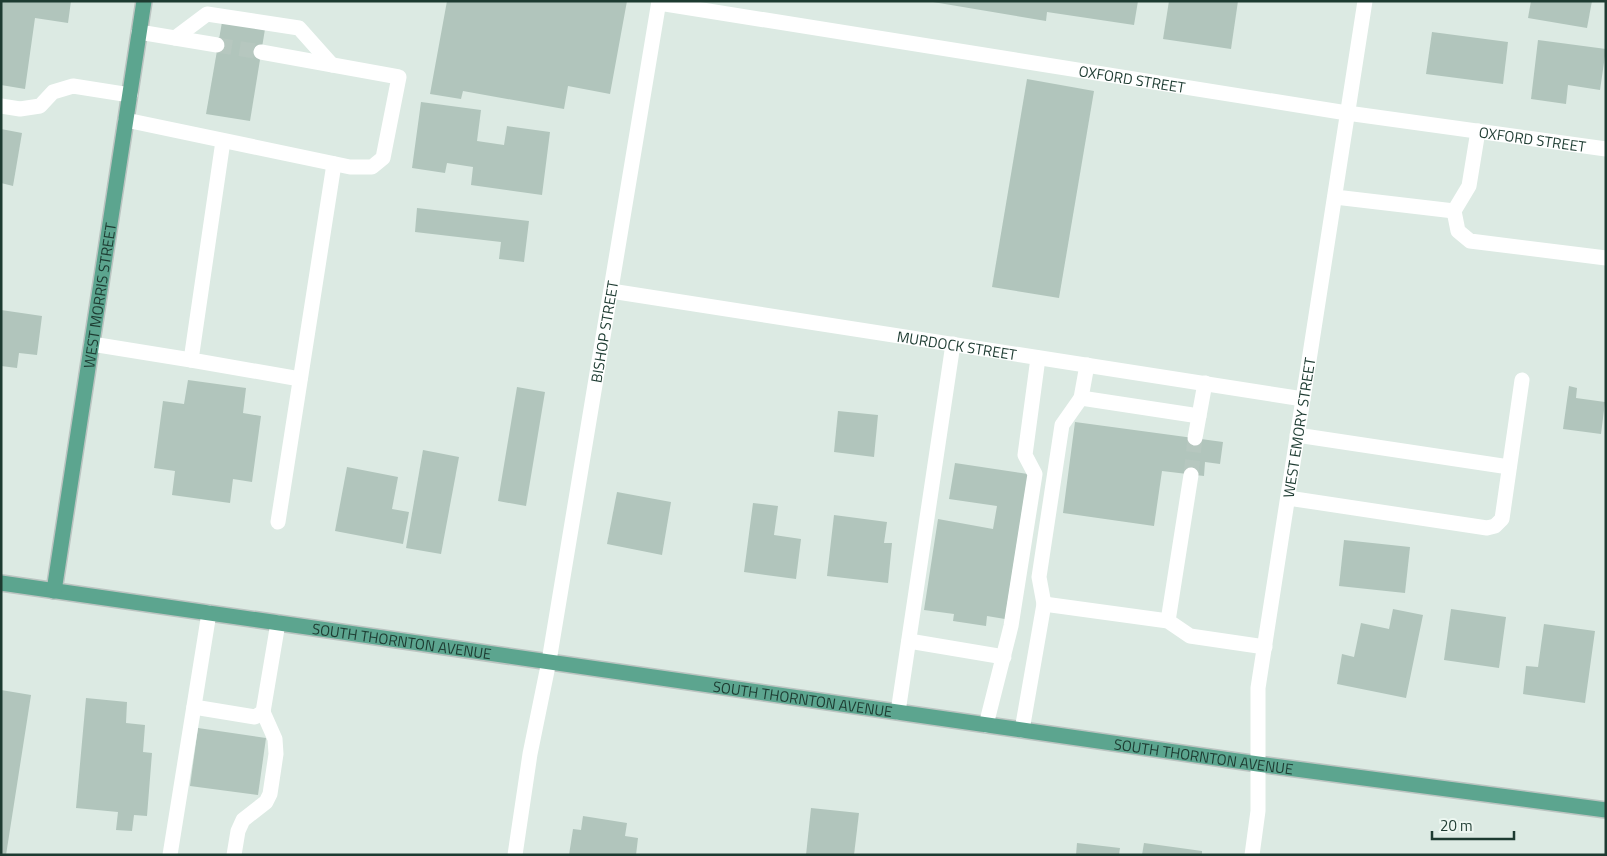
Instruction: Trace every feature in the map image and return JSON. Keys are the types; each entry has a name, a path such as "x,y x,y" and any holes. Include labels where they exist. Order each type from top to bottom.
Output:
{"main road":[{"name":"WEST MORRIS STREET","path":"54,591 144,1"},
{"name":"SOUTH THORNTON AVENUE","path":"1,583 1258,764 1606,810"}],"street":[{"name":"WEST EMORY STREET","path":"1252,855 1258,811 1258,688 1365,1"},
{"name":"OXFORD STREET","path":"659,2 1347,113 1606,149"},
{"name":"BISHOP STREET","path":"515,855 530,754 549,661 659,2"},
{"path":"175,38 206,14 299,28 332,65"},
{"path":"139,32 217,45"},
{"path":"126,120 350,167 372,167 383,158 399,77 261,52"},
{"path":"1,106 20,109 40,106 53,92 73,86 130,95"},
{"path":"1478,132 1469,186 1454,211 1458,232 1470,240 1606,258"},
{"path":"191,360 223,141"},
{"path":"278,522 334,164"},
{"path":"1335,197 1454,211"},
{"name":"MURDOCK STREET","path":"611,291 1303,399"},
{"path":"92,344 300,379"},
{"path":"898,712 953,344"},
{"path":"986,725 1011,626 1035,474 1025,455 1038,358"},
{"path":"1022,730 1044,604 1039,577 1062,426 1081,398 1087,365"},
{"path":"1288,498 1487,528 1495,526 1502,519 1522,380"},
{"path":"1195,438 1204,383"},
{"path":"1081,398 1199,416"},
{"path":"1297,435 1509,467"},
{"path":"1168,621 1190,475"},
{"path":"1044,604 1168,621 1190,636 1265,647"},
{"path":"170,855 208,613"},
{"path":"234,855 242,820 266,802 270,794 276,754 275,739 263,712 278,623"},
{"path":"909,641 1004,657"},
{"path":"194,707 255,717 263,712"}],"building":[{"path":"1,1 71,1 68,23 35,18 25,89 1,85"},
{"path":"447,1 627,1 610,94 568,86 564,109 463,91 461,99 430,94"},
{"path":"927,1 1138,1 1134,25 1047,12 1046,21"},
{"path":"1169,1 1238,1 1231,49 1163,39"},
{"path":"1531,1 1592,1 1587,28 1528,18"},
{"path":"222,22 265,29 250,121 206,114"},
{"path":"1432,32 1508,42 1503,84 1426,74"},
{"path":"1538,40 1606,49 1600,90 1568,85 1566,104 1531,99"},
{"path":"1027,79 1094,91 1059,298 992,287"},
{"path":"421,102 481,110 477,141 504,145 507,126 550,132 542,195 471,185 473,167 447,163 445,173 412,168"},
{"path":"1,129 22,133 13,186 1,183"},
{"path":"417,208 529,221 524,262 499,259 501,242 415,232"},
{"path":"1,310 42,316 37,355 19,353 17,368 1,366"},
{"path":"188,380 246,388 243,413 261,416 252,482 233,479 230,503 172,495 175,471 154,468 163,401 184,404"},
{"path":"1569,386 1577,388 1576,398 1605,402 1601,434 1563,429"},
{"path":"517,387 545,392 526,506 498,501"},
{"path":"838,411 878,415 874,457 834,452"},
{"path":"1075,422 1223,442 1220,464 1205,462 1204,476 1162,471 1154,526 1063,513"},
{"path":"423,450 459,457 441,554 406,548"},
{"path":"955,463 1028,474 1005,619 987,616 986,626 953,621 954,614 924,610 938,519 993,529 997,506 949,499"},
{"path":"347,467 398,477 392,509 409,512 403,544 335,531"},
{"path":"617,492 671,502 662,555 607,544"},
{"path":"753,503 778,506 774,535 801,539 796,579 744,572"},
{"path":"834,515 887,522 884,543 892,543 888,583 827,576"},
{"path":"1344,540 1410,547 1405,593 1339,586"},
{"path":"1393,609 1423,615 1406,698 1337,684 1342,654 1354,657 1361,623 1389,629"},
{"path":"1451,609 1506,617 1499,668 1444,660"},
{"path":"1544,624 1595,631 1585,703 1523,694 1526,666 1538,667"},
{"path":"1,690 31,695 6,855 1,855"},
{"path":"86,698 127,702 126,723 145,725 143,752 152,753 147,816 134,815 132,831 116,830 118,812 76,808"},
{"path":"198,728 266,738 258,795 190,786"},
{"path":"811,808 859,813 854,855 806,855"},
{"path":"583,816 627,823 625,836 638,838 636,855 569,855 573,829 581,830"},
{"path":"1077,843 1120,848 1119,855 1076,855"},
{"path":"1144,843 1202,851 1202,855 1142,855"}],"tunnel":[{"path":"217,45 261,52"},
{"path":"1191,475 1195,438"}]}
